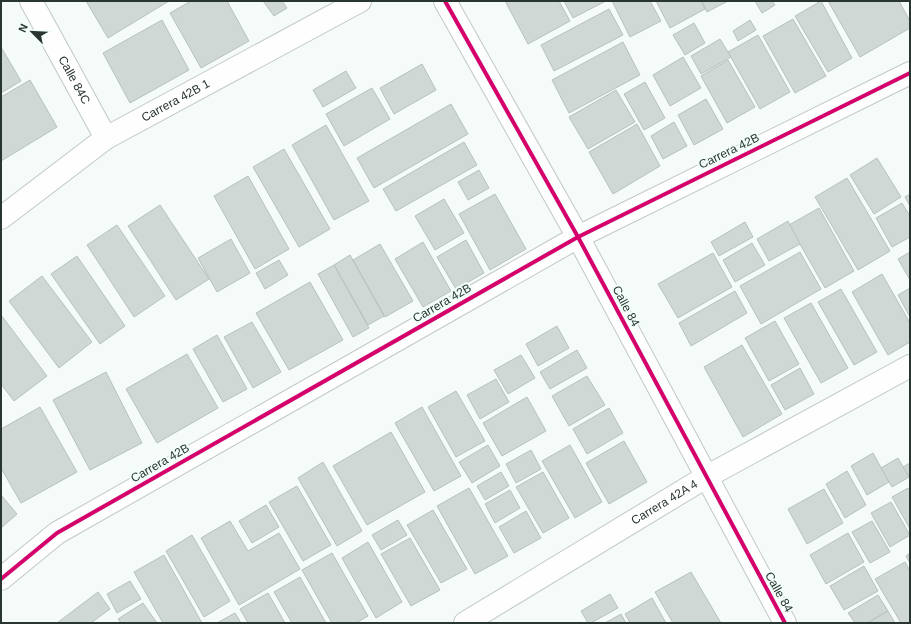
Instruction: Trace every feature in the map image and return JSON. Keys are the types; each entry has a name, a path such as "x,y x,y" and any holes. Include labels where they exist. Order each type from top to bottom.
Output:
{"street":[{"name":"Calle 84C","path":"31,1 106,138"},
{"name":"Carrera 42B 1","path":"1,218 106,138 360,1"},
{"name":"Calle 84","path":"445,1 578,237 785,623"},
{"name":"Carrera 42B","path":"1,580 57,533 578,237 910,73"},
{"name":"Carrera 42A 4","path":"465,623 706,477 910,366"}],"building":[{"path":"86,1 169,1 108,38"},
{"path":"191,1 227,1 249,41 201,68 170,13"},
{"path":"263,1 282,1 287,8 274,16"},
{"path":"505,1 559,1 570,21 528,44"},
{"path":"564,1 606,1 573,18"},
{"path":"612,1 650,1 661,21 630,37"},
{"path":"656,1 701,1 705,9 670,28"},
{"path":"702,1 728,1 707,12"},
{"path":"755,1 772,1 775,5 762,13"},
{"path":"821,1 852,58 828,72 795,16"},
{"path":"828,1 899,1 910,21 910,28 860,57"},
{"path":"609,9 623,35 554,71 541,45"},
{"path":"793,19 826,76 795,93 763,36"},
{"path":"162,20 189,70 130,103 103,53"},
{"path":"750,20 756,30 738,41 733,31"},
{"path":"694,23 705,43 685,55 673,35"},
{"path":"758,35 790,92 760,109 728,52"},
{"path":"720,39 731,57 701,74 691,56"},
{"path":"623,42 640,75 569,113 552,80"},
{"path":"1,47 21,81 1,93"},
{"path":"683,57 701,88 670,106 653,75"},
{"path":"728,60 755,107 727,123 701,76"},
{"path":"422,64 436,90 394,114 380,88"},
{"path":"346,71 356,88 323,107 313,90"},
{"path":"30,80 57,127 1,161 1,97"},
{"path":"645,82 665,118 644,130 624,94"},
{"path":"372,88 390,119 344,146 326,114"},
{"path":"616,90 635,122 588,149 569,117"},
{"path":"706,99 723,129 694,145 678,115"},
{"path":"451,104 468,134 374,188 357,158"},
{"path":"674,122 687,146 663,159 651,136"},
{"path":"637,124 660,166 613,194 589,152"},
{"path":"326,125 369,201 334,220 292,145"},
{"path":"464,142 477,165 396,211 383,189"},
{"path":"284,149 330,229 299,247 253,167"},
{"path":"877,158 901,197 874,214 850,175"},
{"path":"479,170 489,188 468,200 458,182"},
{"path":"248,176 289,249 255,269 214,196"},
{"path":"847,178 890,251 858,270 815,197"},
{"path":"495,194 526,249 490,270 459,214"},
{"path":"910,194 910,206 905,197"},
{"path":"444,199 464,233 435,250 415,216"},
{"path":"902,203 910,216 910,237 892,247 876,218"},
{"path":"160,205 209,279 176,300 128,226"},
{"path":"819,208 854,271 825,288 789,225"},
{"path":"788,221 800,244 769,261 757,239"},
{"path":"745,222 753,237 719,256 711,242"},
{"path":"117,225 165,296 134,317 87,245"},
{"path":"231,239 250,273 217,292 198,258"},
{"path":"466,240 484,273 456,289 437,257"},
{"path":"423,242 451,291 423,307 395,259"},
{"path":"752,243 765,265 735,282 723,260"},
{"path":"380,244 413,301 385,317 353,260"},
{"path":"800,252 821,289 761,324 740,286"},
{"path":"910,252 910,280 898,259"},
{"path":"713,253 732,287 678,318 658,284"},
{"path":"350,255 384,316 368,325 334,265"},
{"path":"77,256 125,326 100,344 51,274"},
{"path":"279,260 288,275 265,289 256,273"},
{"path":"334,265 369,328 353,337 318,274"},
{"path":"882,274 910,323 910,342 888,355 852,292"},
{"path":"42,276 92,342 59,368 9,301"},
{"path":"310,282 343,340 289,370 256,313"},
{"path":"910,288 910,317 898,295"},
{"path":"841,289 877,352 854,365 818,302"},
{"path":"735,291 747,313 691,346 679,323"},
{"path":"811,303 848,368 821,383 784,318"},
{"path":"1,315 47,376 14,401 1,384"},
{"path":"775,321 799,364 769,381 745,338"},
{"path":"252,322 281,372 253,388 224,337"},
{"path":"557,326 569,348 538,366 526,344"},
{"path":"217,335 247,389 223,402 193,349"},
{"path":"742,345 782,414 743,437 704,367"},
{"path":"577,350 587,368 550,389 540,372"},
{"path":"187,354 218,408 157,443 126,389"},
{"path":"521,355 535,378 508,394 494,370"},
{"path":"800,368 814,394 785,410 771,385"},
{"path":"106,372 142,443 90,470 53,400"},
{"path":"587,376 605,405 569,426 552,396"},
{"path":"496,379 509,402 480,419 467,395"},
{"path":"456,391 485,441 456,457 428,407"},
{"path":"527,397 546,431 502,456 483,423"},
{"path":"40,407 77,472 21,503 1,468 1,429"},
{"path":"422,407 461,476 434,491 395,423"},
{"path":"609,408 623,433 587,454 573,429"},
{"path":"391,432 425,492 367,525 333,466"},
{"path":"624,441 647,482 609,504 586,463"},
{"path":"488,445 500,466 472,483 459,462"},
{"path":"570,445 602,502 575,518 542,461"},
{"path":"531,450 541,469 516,483 506,464"},
{"path":"873,453 889,482 867,495 851,466"},
{"path":"898,458 909,477 892,487 881,468"},
{"path":"323,462 362,531 337,546 298,478"},
{"path":"910,463 910,478 903,467"},
{"path":"847,471 866,505 845,518 826,484"},
{"path":"501,472 509,486 485,500 477,486"},
{"path":"543,472 569,518 543,533 516,487"},
{"path":"297,486 331,545 303,561 269,502"},
{"path":"469,488 508,556 475,574 437,506"},
{"path":"908,488 910,491 910,529 892,497"},
{"path":"824,489 843,523 807,544 788,509"},
{"path":"510,490 520,508 495,523 485,504"},
{"path":"1,495 17,514 1,528"},
{"path":"891,502 910,535 890,547 871,513"},
{"path":"266,505 279,527 252,543 239,521"},
{"path":"433,510 467,569 441,583 407,525"},
{"path":"526,511 541,538 514,553 499,527"},
{"path":"398,520 407,535 381,550 372,535"},
{"path":"230,521 248,551 279,533 300,569 239,605 201,538"},
{"path":"872,521 890,552 870,563 852,532"},
{"path":"848,533 864,562 826,584 810,555"},
{"path":"192,535 230,601 204,617 166,551"},
{"path":"410,538 440,590 411,606 381,554"},
{"path":"368,542 402,602 376,618 342,558"},
{"path":"332,553 368,616 356,623 332,623 302,570"},
{"path":"910,553 910,563 906,556"},
{"path":"164,555 202,623 163,623 134,572"},
{"path":"905,562 910,571 910,623 901,623 875,579"},
{"path":"864,566 878,591 844,610 830,586"},
{"path":"691,572 721,623 673,623 655,592"},
{"path":"300,577 326,623 292,623 274,592"},
{"path":"130,581 141,599 117,613 107,594"},
{"path":"98,592 110,609 91,623 57,623"},
{"path":"268,593 285,623 248,623 240,609"},
{"path":"610,594 618,608 591,623 588,623 581,611"},
{"path":"878,595 888,611 867,623 855,623 848,613"},
{"path":"652,598 666,623 630,623 625,614"},
{"path":"143,603 157,623 121,623 118,619"},
{"path":"888,611 895,623 867,623"},
{"path":"235,613 241,623 217,623"},
{"path":"621,614 626,623 605,623"}],"cycle path":[{"path":"445,1 578,237 785,623"},
{"path":"1,579 57,533 578,237 910,73"}]}
